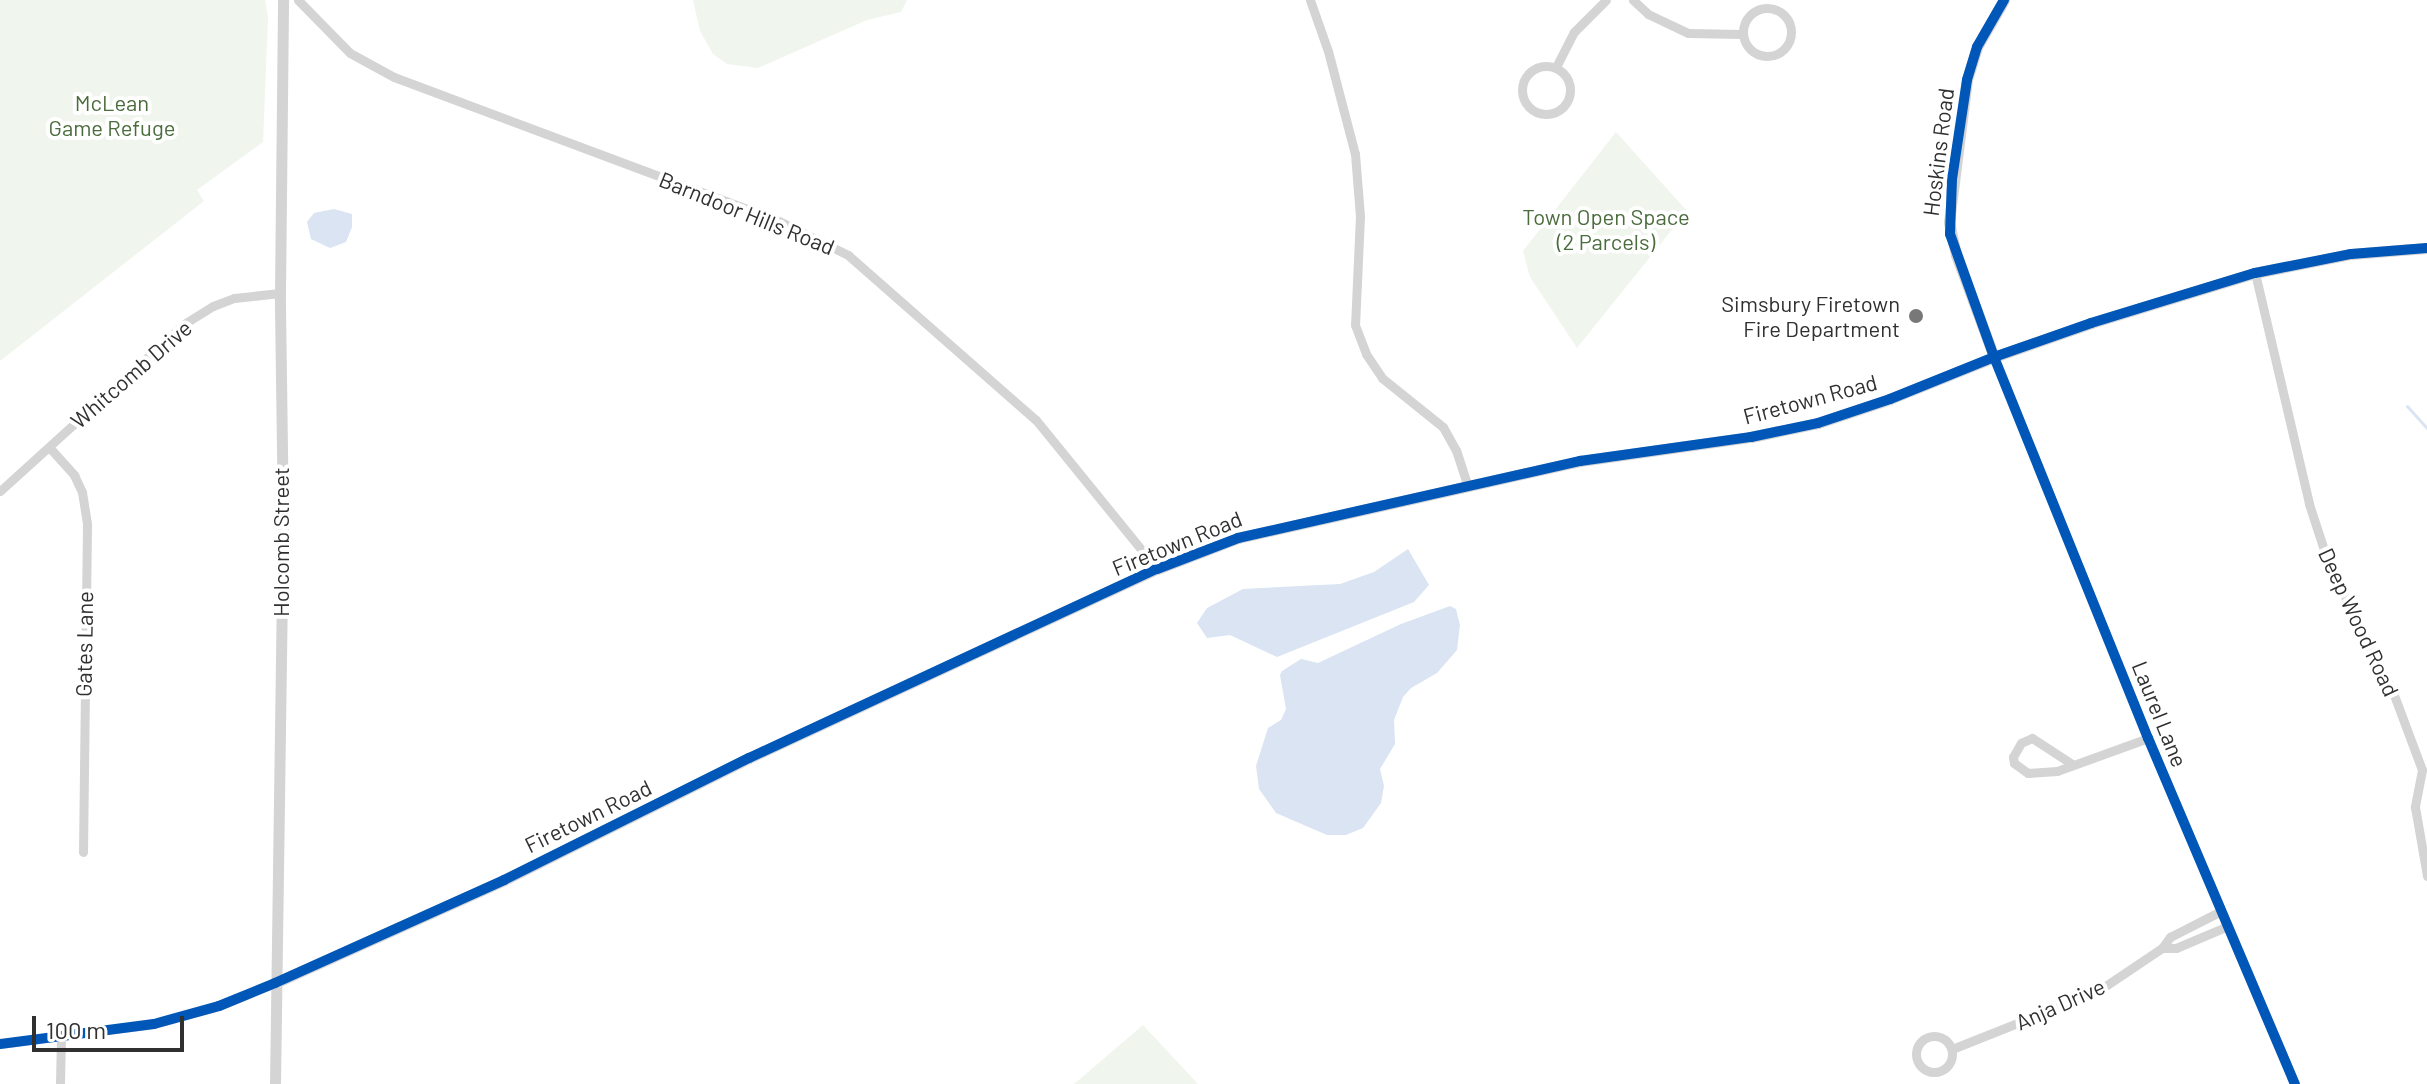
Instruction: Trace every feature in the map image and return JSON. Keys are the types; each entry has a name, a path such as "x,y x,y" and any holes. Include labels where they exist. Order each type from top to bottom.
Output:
{"street":[{"name":"Holcomb Street","path":"275,1084 283,521 280,293 283,0"},
{"name":"Barndoor Hills Road","path":"298,0 350,53 394,77 779,221 848,255 1036,420 1157,569"},
{"path":"1310,0 1328,51 1355,154 1360,216 1355,325 1366,354 1382,378 1443,427 1456,450 1467,484"},
{"path":"1556,67 1574,32 1606,0"},
{"path":"1633,0 1648,14 1688,33 1742,34"},
{"name":"Hoskins Road","path":"1994,357 1956,255 1949,222 1967,80 1977,47 2004,0"},
{"path":"1768,7 1784,14 1791,28 1785,48 1769,56 1754,53 1742,34 1743,26 1752,12 1768,7"},
{"path":"1541,65 1556,67 1570,87 1567,103 1554,113 1537,113 1525,102 1523,80 1541,65"},
{"name":"Firetown Road","path":"0,1044 154,1024 219,1006 504,880 749,758 1157,569 1265,530 1580,461 1751,437 1818,423 1890,399 1994,357 2255,273 2351,254 2427,248"},
{"name":"Deep Wood Road","path":"2255,273 2309,504 2328,562 2394,695 2424,769 2415,807 2427,876"},
{"name":"Whitcomb Drive","path":"0,491 184,324 213,306 234,298 280,293"},
{"name":"Laurel Lane","path":"1994,357 2148,738 2295,1084"},
{"name":"Gates Lane","path":"49,447 74,475 82,492 87,525 83,852"},
{"path":"2072,764 2032,738 2021,743 2013,757 2014,763 2028,773 2057,771 2148,738"},
{"name":"Anja Drive","path":"1952,1049 2098,991 2162,948 2170,937 2221,911"},
{"name":"Anja Drive","path":"2162,948 2176,948 2228,926"},
{"name":"Anja Drive","path":"1929,1036 1946,1040 1952,1049 1951,1062 1938,1072 1924,1069 1916,1059 1920,1043 1929,1036"},
{"path":"60,1084 61,1037"}],"green space":[{"name":"McLean Game Refuge","path":"0,0 265,0 268,17 263,142 197,190 204,201 0,361"},
{"path":"693,0 907,0 901,12 867,20 758,68 727,64 713,54 700,31"},
{"name":"Town Open Space (2 Parcels)","path":"1616,132 1687,211 1577,348 1530,277 1523,251"},
{"path":"1143,1025 1198,1084 1074,1084"}],"shaded area":[{"path":"334,209 352,214 352,227 346,242 330,248 311,239 307,222 314,213"},
{"path":"1408,549 1429,585 1414,602 1277,657 1230,635 1207,638 1197,623 1207,608 1243,589 1340,584 1374,572"},
{"path":"1450,606 1456,609 1460,625 1457,650 1437,673 1411,688 1403,697 1394,720 1395,744 1380,769 1384,786 1381,803 1363,828 1346,835 1327,835 1276,813 1259,789 1256,766 1268,728 1281,720 1286,709 1280,675 1282,671 1301,659 1318,663 1401,624"}],"waterway":[{"path":"2407,406 2427,428"}],"cycle path":[{"path":"2004,0 1977,47 1967,80 1952,179 1950,234 1994,357 2148,738 2295,1084"},
{"path":"0,1044 154,1024 219,1006 504,880 749,758 1157,569 1238,538 1580,461 1751,437 1818,423 2091,323 2255,273 2351,254 2427,248"}],"place":[{"name":"Simsbury Firetown Fire Department","path":"1916,316"}]}
